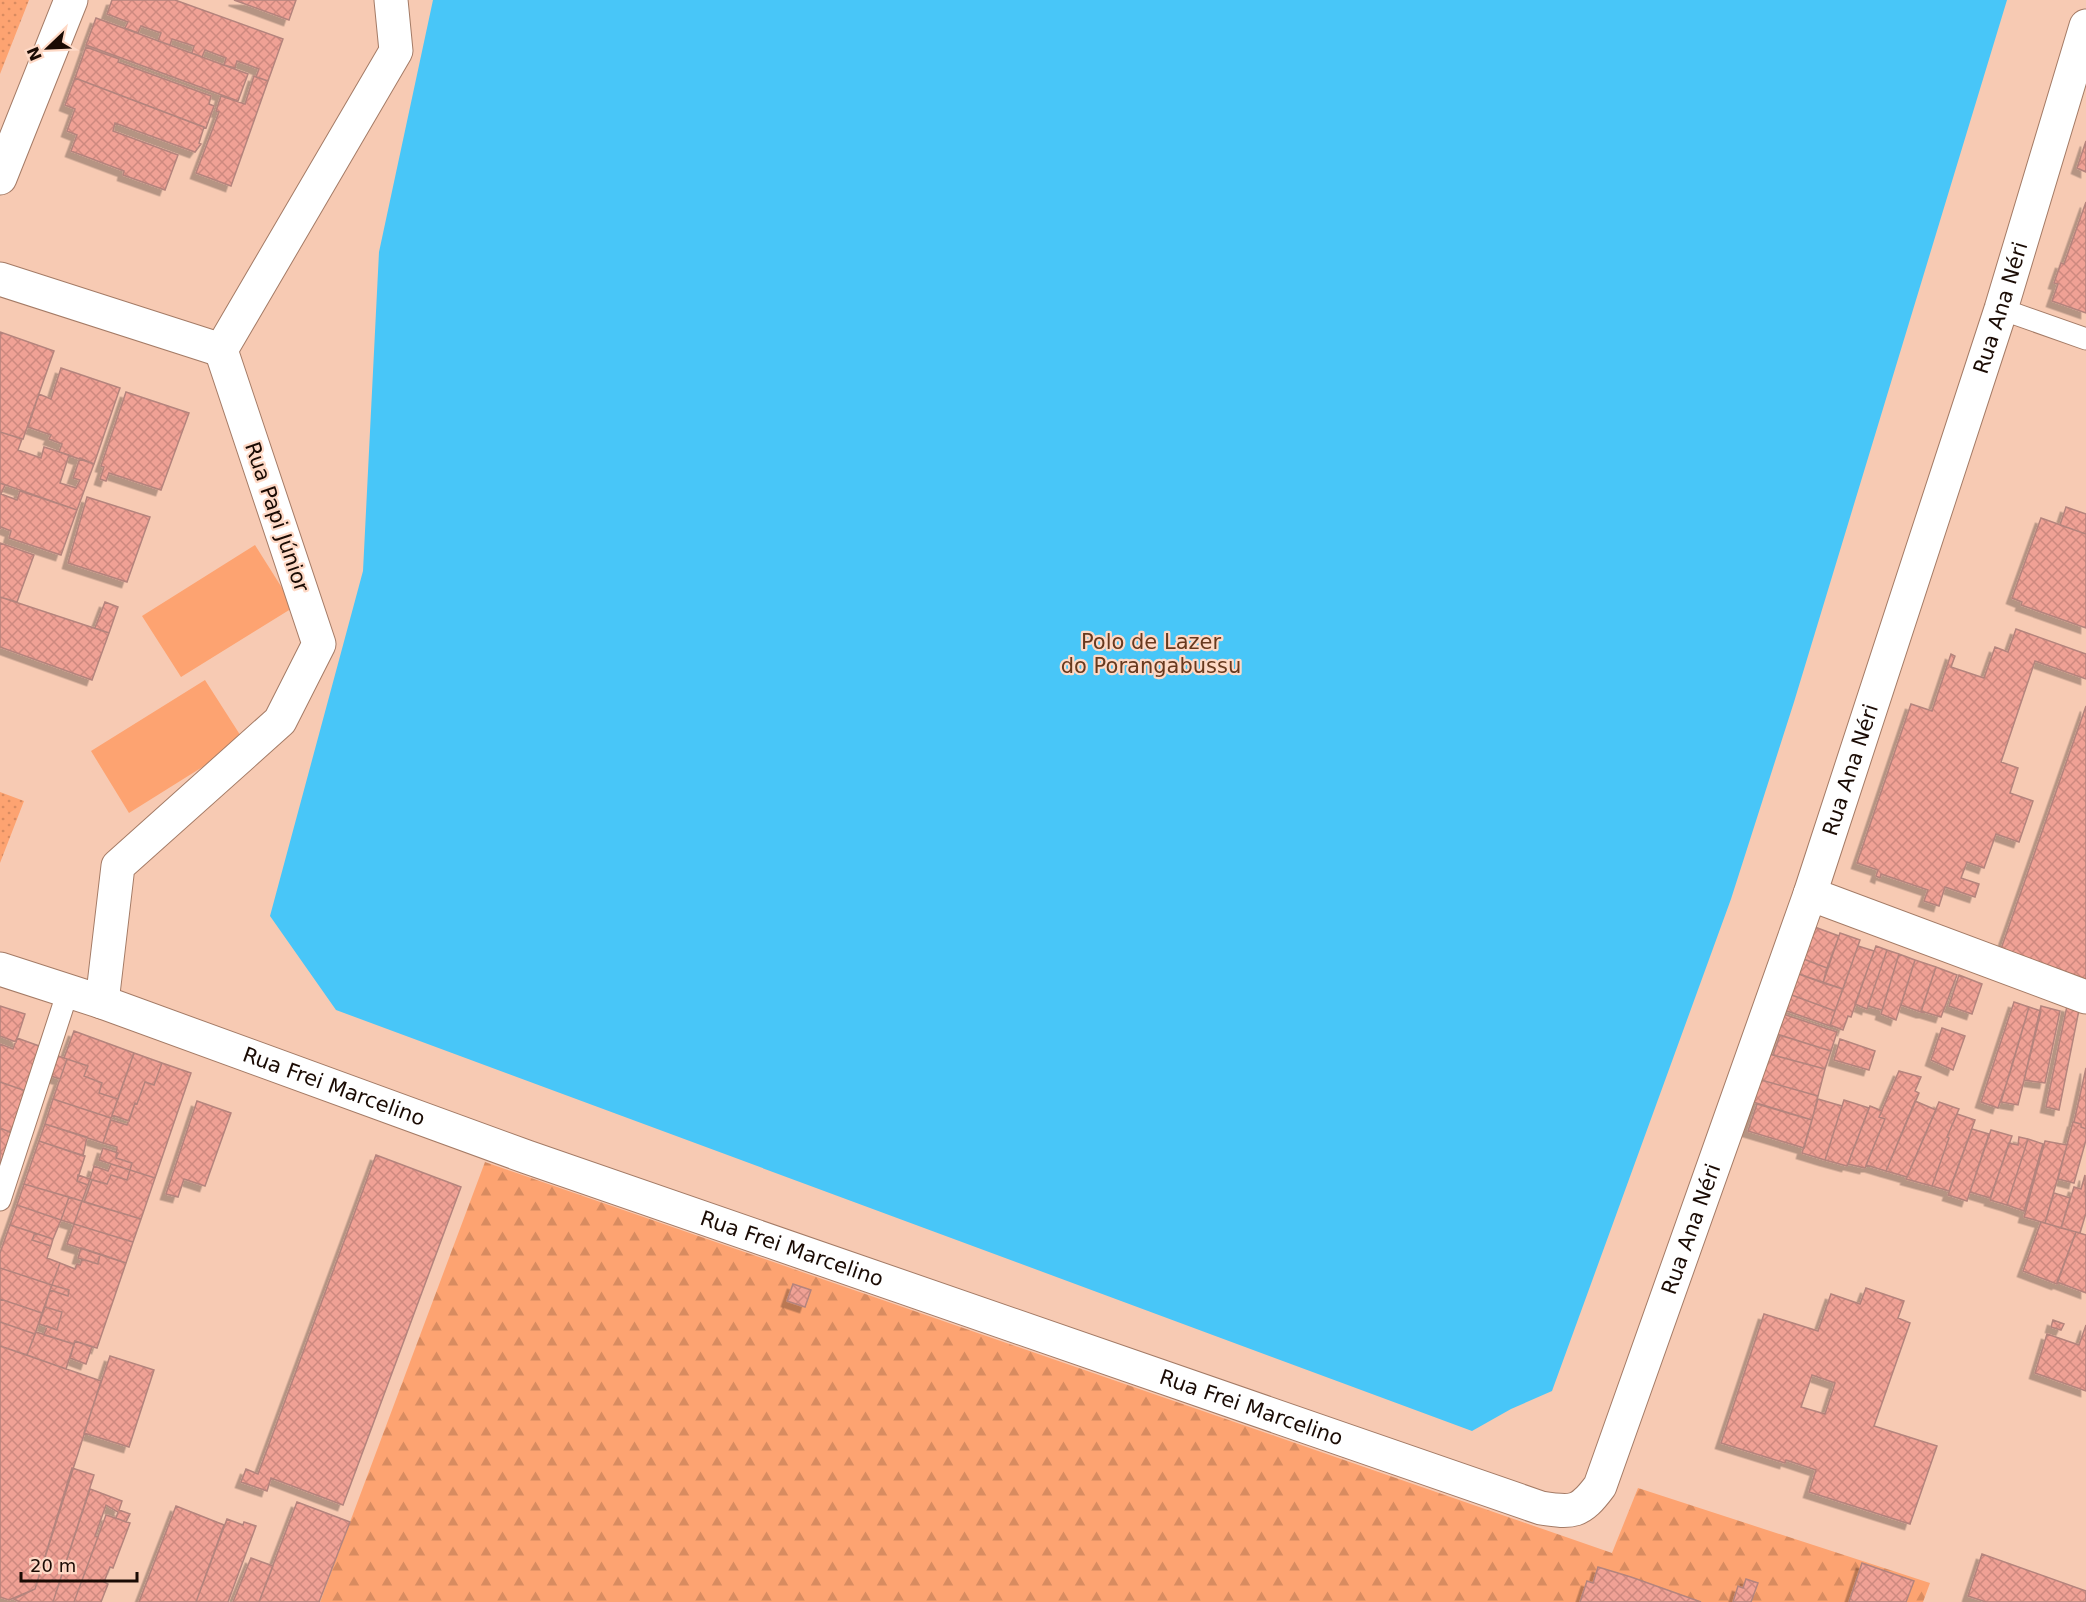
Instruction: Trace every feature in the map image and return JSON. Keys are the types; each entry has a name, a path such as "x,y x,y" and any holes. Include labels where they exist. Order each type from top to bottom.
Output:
{"street":[{"path":"0,178 71,0"},
{"path":"0,279 220,350 396,51 391,0"},
{"name":"Rua Ana Néri","path":"1587,1504 1600,1486 1810,894 2001,309 2086,26"},
{"name":"Rua Papi Júnior","path":"102,1002 118,866 279,721 319,644 220,350"},
{"path":"1810,894 2086,997"},
{"name":"Rua Frei Marcelino","path":"0,969 102,1002 527,1157 1541,1508 1567,1512 1587,1504"}],"lane":[{"path":"2001,309 2086,339"},
{"path":"0,1200 68,991"}],"green space":[{"path":"0,0 29,0 0,74"},
{"path":"255,545 294,607 181,677 142,616"},
{"path":"205,680 244,741 129,813 91,751"},
{"path":"0,792 24,801 0,863"},
{"path":"485,1162 1612,1553 1638,1488 1930,1583 1923,1602 320,1602"}],"water":[{"name":"Polo de Lazer do Porangabussu","path":"433,0 2007,0 1794,702 1731,899 1552,1391 1511,1409 1472,1431 336,1010 270,916 363,571 379,252"}],"building":[{"path":"112,0 175,0 283,39 268,81 256,77 259,69 246,64 237,61 235,68 224,65 226,58 205,50 202,57 192,53 194,46 172,39 170,45 158,41 161,33 141,26 138,33 125,28 128,22 107,14"},
{"path":"234,0 296,0 289,20"},
{"path":"96,18 248,74 238,101 86,45"},
{"path":"86,47 119,59 118,62 211,96 209,104 214,106 206,128 75,78"},
{"path":"254,76 268,81 231,186 196,173 219,112 216,111 221,96 245,104"},
{"path":"75,78 204,127 199,143 201,144 195,152 115,123 113,131 178,155 165,190 123,175 124,171 71,151 77,135 67,131 75,109 65,105"},
{"path":"2086,141 2086,172 2077,168"},
{"path":"2086,202 2086,313 2052,301 2058,284 2054,283 2061,263 2064,264"},
{"path":"0,332 54,351 23,439 0,432"},
{"path":"61,368 120,388 94,464 59,452 62,444 49,439 51,435 28,427 39,394 51,399"},
{"path":"126,392 189,413 161,490 109,473 106,481 100,479 104,467 101,466"},
{"path":"0,432 22,439 18,450 41,458 44,447 69,455 60,483 76,488 80,480 73,478 80,458 94,464 77,510 0,483"},
{"path":"0,483 5,485 1,494 17,500 20,491 77,510 61,555 9,538 11,531 1,527 0,529"},
{"path":"87,497 150,517 127,582 68,563"},
{"path":"2066,507 2086,514 2086,534 2060,525"},
{"path":"2041,518 2086,534 2086,628 2021,605 2022,602 2012,598"},
{"path":"0,543 34,555 17,602 0,597"},
{"path":"0,597 109,633 92,680 0,647"},
{"path":"105,602 118,607 109,633 95,628"},
{"path":"2016,629 2086,654 2086,679 2035,661 2001,762 2018,768 2010,793 2033,801 2019,842 1996,834 1984,868 1967,862 1961,878 1979,884 1975,897 1945,887 1939,906 1924,901 1928,890 1881,874 1880,878 1876,876 1878,870 1857,863 1911,704 1932,711 1951,654 1955,656 1951,667 1984,678 1995,647 2008,652"},
{"path":"2086,706 2086,980 2001,949"},
{"path":"1812,926 1839,936 1827,968 1801,958"},
{"path":"1840,933 1860,940 1843,989 1823,983"},
{"path":"1858,946 1874,951 1851,1017 1848,1016 1843,1030 1830,1025"},
{"path":"1876,946 1887,950 1867,1009 1855,1004"},
{"path":"1887,950 1899,954 1882,1010 1868,1006"},
{"path":"1899,954 1915,960 1896,1020 1881,1014"},
{"path":"1801,958 1827,968 1823,983 1796,973"},
{"path":"1915,960 1936,967 1921,1012 1901,1005"},
{"path":"1936,967 1957,975 1941,1017 1921,1011"},
{"path":"1796,973 1843,989 1835,1011 1789,994"},
{"path":"1959,975 1982,984 1972,1014 1949,1006"},
{"path":"1789,994 1835,1011 1830,1026 1784,1010"},
{"path":"2014,1002 2029,1007 1998,1108 1981,1102"},
{"path":"0,1006 25,1014 16,1042 0,1036"},
{"path":"2041,1006 2060,1011 2045,1083 2024,1080"},
{"path":"2067,1006 2079,1010 2059,1110 2046,1107"},
{"path":"2029,1007 2041,1011 2018,1105 2001,1102"},
{"path":"1783,1014 1837,1032 1831,1051 1776,1034"},
{"path":"1942,1028 1965,1036 1953,1070 1931,1060"},
{"path":"74,1031 134,1053 118,1099 99,1093 102,1083 84,1076 88,1066 64,1058"},
{"path":"1780,1035 1831,1051 1825,1069 1773,1055"},
{"path":"17,1038 42,1047 26,1091 0,1082 0,1044 13,1049"},
{"path":"1840,1039 1875,1051 1869,1070 1834,1060"},
{"path":"134,1053 162,1063 154,1085 145,1082 129,1121 112,1115"},
{"path":"1769,1054 1825,1069 1818,1096 1761,1080"},
{"path":"58,1056 67,1059 60,1079 51,1076"},
{"path":"67,1059 88,1066 84,1076 102,1083 99,1093 118,1099 111,1118 53,1099"},
{"path":"162,1063 191,1073 155,1178 130,1170 132,1163 116,1158 117,1147 103,1143 111,1120 127,1125 145,1082 154,1085"},
{"path":"2086,1068 2086,1129 2074,1122"},
{"path":"1899,1071 1921,1077 1915,1091 1919,1093 1886,1171 1866,1165 1885,1119 1879,1117"},
{"path":"1761,1080 1818,1096 1812,1120 1753,1102"},
{"path":"0,1082 26,1091 12,1133 0,1128"},
{"path":"53,1099 111,1118 103,1143 45,1124"},
{"path":"1818,1099 1842,1106 1825,1160 1802,1153"},
{"path":"1844,1100 1869,1108 1847,1166 1825,1160"},
{"path":"197,1101 231,1113 205,1186 184,1179 178,1197 166,1194"},
{"path":"1915,1101 1936,1110 1907,1177 1886,1171"},
{"path":"1939,1102 1959,1109 1947,1137 1949,1138 1932,1186 1906,1179"},
{"path":"1757,1104 1812,1120 1804,1148 1748,1131"},
{"path":"1870,1106 1882,1111 1879,1117 1885,1119 1865,1168 1848,1164"},
{"path":"1957,1114 1975,1120 1949,1191 1932,1186 1949,1138 1947,1137"},
{"path":"2073,1122 2081,1124 2081,1127 2086,1129 2086,1140 2074,1183 2058,1179"},
{"path":"45,1124 87,1137 83,1156 39,1141"},
{"path":"0,1128 12,1133 0,1168"},
{"path":"1972,1129 1989,1134 1967,1201 1948,1195"},
{"path":"1991,1130 2012,1136 1990,1198 1970,1192"},
{"path":"2019,1137 2028,1139 2007,1205 1990,1200 2009,1143 2018,1145"},
{"path":"2028,1139 2043,1144 2024,1211 2007,1205"},
{"path":"39,1141 85,1156 77,1181 88,1185 82,1201 24,1184"},
{"path":"2045,1141 2067,1145 2045,1223 2024,1217"},
{"path":"103,1148 118,1153 116,1158 132,1163 130,1170 99,1160"},
{"path":"376,1155 461,1187 343,1505 271,1478 267,1491 241,1482 246,1469 258,1474"},
{"path":"111,1164 130,1170 127,1180 111,1175 107,1184 90,1179 94,1166 108,1171"},
{"path":"130,1170 155,1178 141,1219 84,1202 92,1180 107,1184 111,1175 127,1180"},
{"path":"78,1175 90,1179 88,1185 77,1181"},
{"path":"2085,1175 2086,1213 2080,1233 2061,1228 2074,1187 2081,1189"},
{"path":"24,1184 69,1197 61,1220 17,1205"},
{"path":"2054,1193 2070,1198 2061,1228 2045,1223"},
{"path":"69,1197 82,1201 74,1224 61,1220"},
{"path":"82,1201 141,1219 133,1242 74,1224"},
{"path":"17,1205 61,1220 53,1239 10,1225"},
{"path":"2041,1222 2076,1232 2057,1284 2023,1271"},
{"path":"74,1224 133,1242 126,1263 67,1244"},
{"path":"10,1225 35,1233 32,1240 51,1246 47,1258 60,1263 52,1285 0,1268 0,1253"},
{"path":"2076,1232 2086,1235 2086,1293 2057,1282"},
{"path":"35,1233 53,1239 51,1246 32,1240"},
{"path":"81,1248 100,1254 98,1264 78,1258"},
{"path":"100,1254 126,1263 97,1348 44,1335 47,1326 57,1330 62,1312 45,1307 50,1290 68,1296 69,1290 52,1285 60,1263 75,1269 77,1264 80,1265 82,1259 98,1264"},
{"path":"0,1268 52,1285 42,1313 0,1299"},
{"path":"793,1284 811,1290 805,1307 787,1301"},
{"path":"52,1285 69,1290 68,1296 50,1290"},
{"path":"1866,1288 1904,1301 1898,1318 1910,1323 1874,1426 1937,1446 1910,1524 1809,1492 1816,1470 1721,1443 1764,1314 1818,1331 1831,1294 1860,1304","holes":["1812,1375 1835,1383 1825,1414 1801,1407"]},
{"path":"0,1299 42,1313 35,1334 0,1322"},
{"path":"45,1307 62,1312 57,1330 39,1324"},
{"path":"2053,1320 2064,1324 2061,1330 2051,1327"},
{"path":"0,1322 35,1334 27,1355 0,1346"},
{"path":"2086,1325 2086,1391 2035,1373 2047,1334 2079,1345"},
{"path":"36,1332 74,1344 66,1369 27,1355"},
{"path":"75,1341 92,1347 86,1364 70,1358"},
{"path":"0,1346 101,1381 35,1589 9,1600 0,1597"},
{"path":"110,1356 154,1370 129,1447 84,1433"},
{"path":"72,1468 94,1475 53,1602 20,1602 14,1599 35,1589"},
{"path":"90,1489 122,1501 119,1510 130,1514 126,1522 116,1518 118,1512 106,1505 95,1536 98,1537 74,1602 53,1602"},
{"path":"297,1502 350,1522 319,1602 259,1602"},
{"path":"176,1506 224,1525 196,1602 139,1602"},
{"path":"106,1515 130,1523 113,1568 110,1567 104,1582 108,1584 101,1602 74,1602"},
{"path":"227,1519 243,1525 244,1522 256,1526 228,1602 196,1602"},
{"path":"1982,1554 2086,1591 2086,1602 1986,1602 1968,1596"},
{"path":"251,1558 273,1566 259,1602 233,1602"},
{"path":"1862,1563 1914,1581 1906,1602 1849,1602"},
{"path":"1598,1567 1701,1602 1580,1602 1587,1581 1593,1583"},
{"path":"1746,1579 1758,1583 1751,1602 1733,1602 1738,1586 1743,1588"}]}
